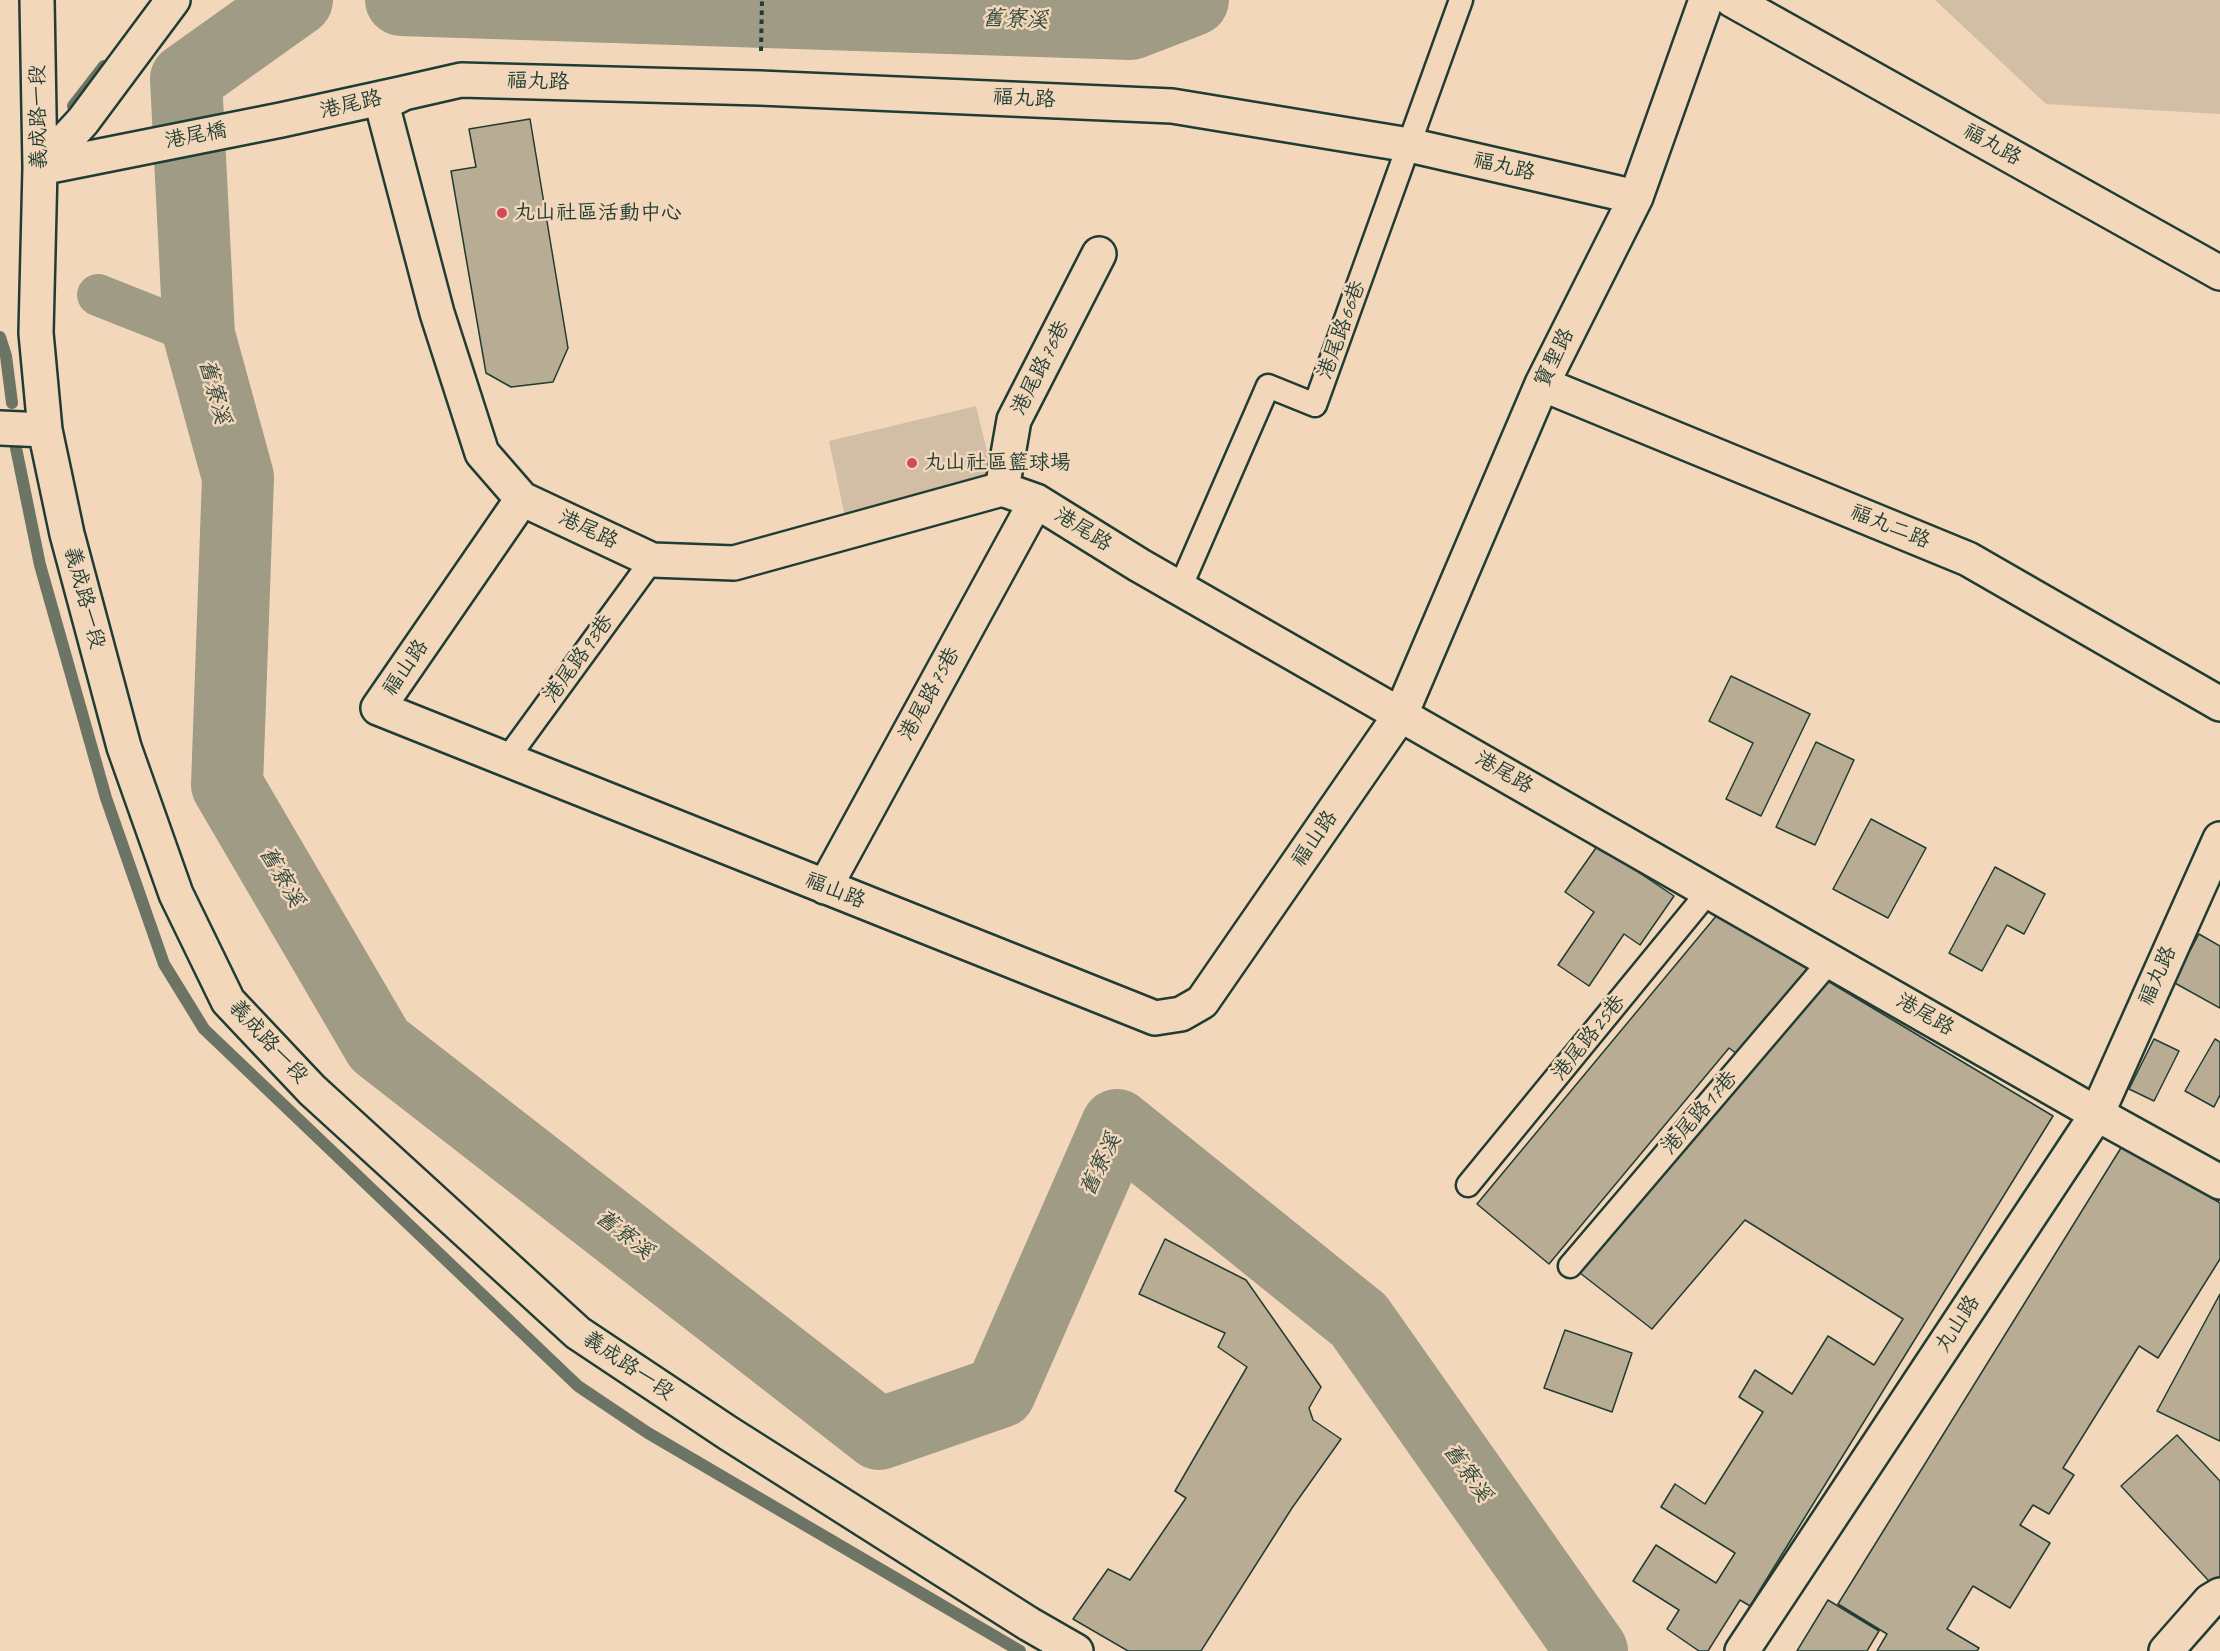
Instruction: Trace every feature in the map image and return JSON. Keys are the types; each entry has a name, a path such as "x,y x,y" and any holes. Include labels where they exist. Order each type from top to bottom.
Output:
{"street":[{"name":"義成路一段","path":"37,0 40,168 36,333 45,430 67,534 123,747 176,894 228,1001 312,1090 578,1333 738,1440 1029,1624 1076,1651"},
{"path":"40,168 82,121 173,0"},
{"name":"寶聖路","path":"1401,714 1542,384 1636,197 1706,0"},
{"name":"福丸路","path":"1732,0 2220,273"},
{"name":"福丸路","path":"404,93 461,80 760,88 1173,106 1409,146 1636,197"},
{"name":"港尾路","path":"280,120 404,93"},
{"name":"港尾路","path":"404,93 382,104 437,313 482,453 522,499 652,560 734,563 1002,489 1036,501 1180,588 2097,1114"},
{"name":"港尾橋","path":"40,168 280,120"},
{"name":"港尾路76巷","path":"1002,489 1014,420 1099,254"},
{"name":"福丸二路","path":"1542,384 1968,559 2220,704"},
{"path":"0,428 45,430"},
{"name":"福山路","path":"522,499 378,708 1155,1018 1181,1014 1202,1002 1401,714"},
{"name":"港尾路75巷","path":"825,887 1036,501"},
{"name":"福丸路","path":"2097,1114 2220,839"},
{"path":"2097,1114 2220,1182"},
{"name":"丸山路","path":"1742,1651 2097,1114"},
{"path":"2166,1651 2210,1601 2220,1595"}],"lane":[{"name":"港尾路66巷","path":"1180,588 1268,386 1315,405 1461,0"},
{"name":"港尾路93巷","path":"507,759 652,560"},
{"name":"港尾路25巷","path":"1468,1185 1709,891"},
{"name":"港尾路17巷","path":"1570,1266 1830,961"}],"path":[{"path":"760,88 762,0"}],"shaded area":[{"path":"1935,0 2220,0 2220,114 2046,104"},
{"name":"丸山社區籃球場","path":"976,406 995,484 847,526 829,441"}],"building":[{"name":"丸山社區活動中心","path":"530,119 568,348 553,382 511,387 486,373 451,171 476,167 469,129"},
{"path":"1731,676 1810,714 1761,816 1726,799 1753,743 1709,721"},
{"path":"1816,742 1854,760 1815,845 1776,827"},
{"path":"1871,819 1926,848 1888,918 1833,889"},
{"path":"1598,845 1674,896 1640,945 1624,934 1589,986 1558,965 1594,912 1565,892"},
{"path":"1995,867 2045,894 2024,934 2007,925 1982,971 1949,953"},
{"path":"1722,909 1763,943 1772,933 1815,969 1741,1057 1729,1048 1549,1264 1477,1204"},
{"path":"2199,934 2220,946 2220,1008 2173,982"},
{"path":"1826,980 2053,1116 1750,1606 1740,1600 1708,1651 1699,1651 1667,1629 1679,1610 1633,1581 1656,1545 1716,1583 1735,1553 1661,1507 1675,1484 1705,1504 1763,1412 1739,1397 1755,1370 1792,1394 1828,1336 1874,1365 1903,1319 1745,1220 1652,1329 1580,1273"},
{"path":"2154,1039 2179,1051 2154,1101 2129,1089"},
{"path":"2215,1039 2220,1042 2220,1095 2214,1107 2185,1091"},
{"path":"2124,1143 2220,1203 2220,1259 2158,1358 2139,1346 2063,1468 2074,1475 2049,1514 2033,1505 2020,1525 2050,1543 2010,1608 1973,1586 1947,1629 1979,1648 1977,1651 1877,1651 1887,1634 1838,1604"},
{"path":"1165,1239 1246,1280 1321,1387 1309,1408 1313,1420 1341,1439 1292,1508 1201,1651 1128,1651 1073,1619 1108,1569 1130,1580 1186,1498 1175,1491 1247,1367 1218,1347 1225,1333 1139,1294"},
{"path":"2220,1294 2220,1441 2157,1411"},
{"path":"1565,1330 1632,1353 1612,1412 1544,1388"},
{"path":"2177,1435 2220,1481 2220,1593 2121,1486"},
{"path":"1828,1600 1879,1631 1867,1651 1797,1651"}],"waterway":[{"name":"舊寮溪","path":"297,0 186,79 199,335 238,477 227,785 379,1045 879,1434 1000,1392 1117,1125 1359,1320 1592,1651"},
{"name":"舊寮溪","path":"401,0 1131,24 1193,0"},
{"path":"73,106 104,66"},
{"path":"98,295 199,335"},
{"path":"0,337 6,356 12,403"},
{"path":"16,448 40,565 106,798 164,964 204,1029 578,1386 648,1433 1020,1651"}],"place":[{"name":"丸山社區活動中心","path":"502,213"},
{"name":"丸山社區籃球場","path":"912,463"}]}
